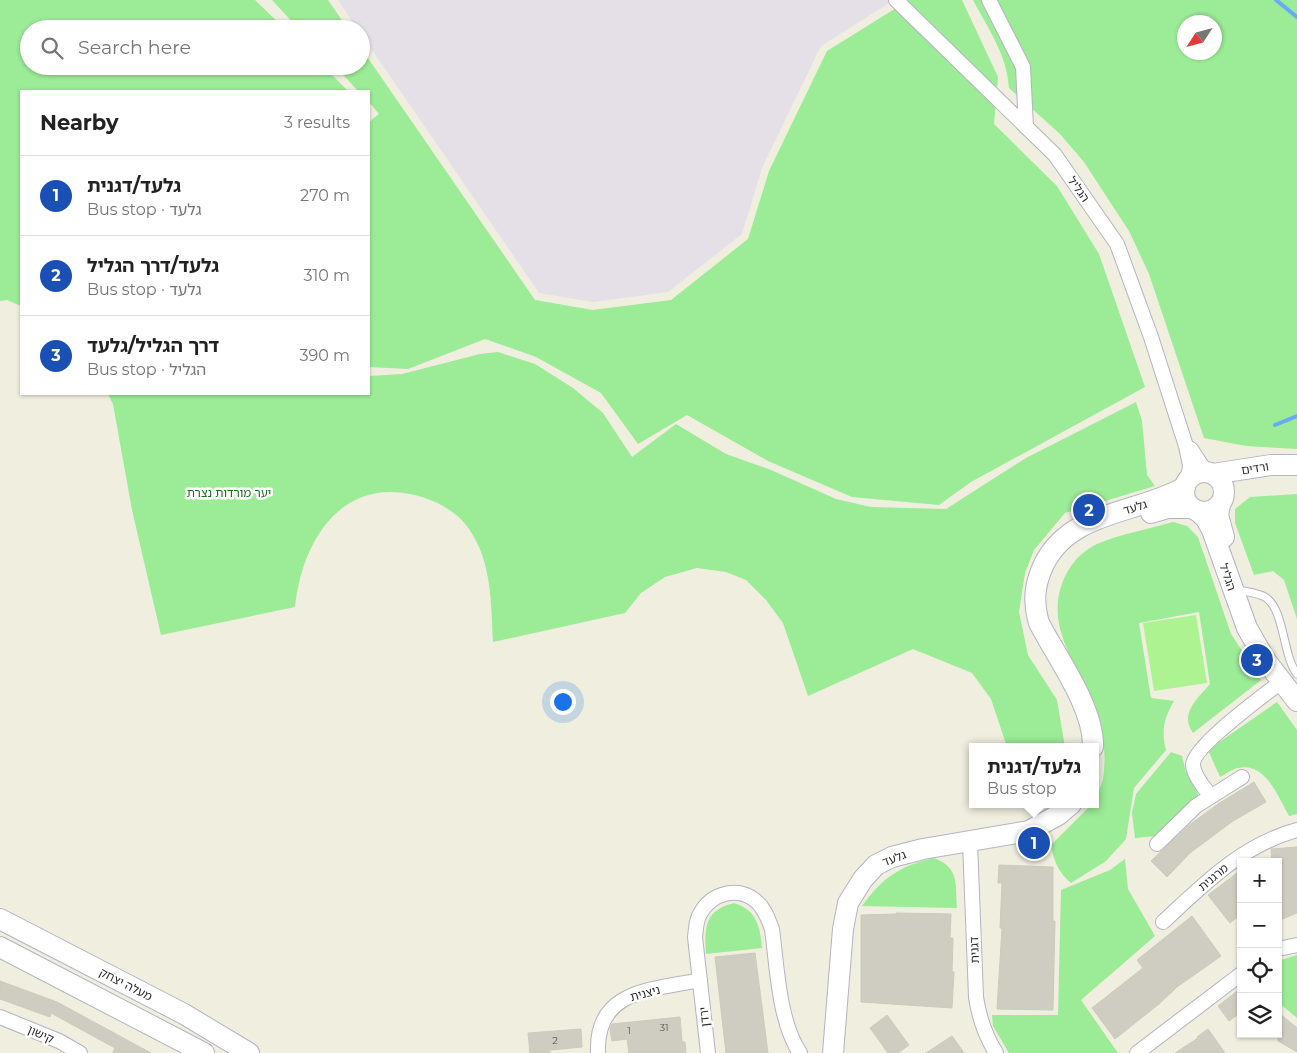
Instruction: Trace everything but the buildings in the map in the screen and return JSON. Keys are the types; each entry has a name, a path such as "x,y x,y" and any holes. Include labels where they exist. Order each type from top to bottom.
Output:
{"street":[{"name":"הגליל","path":"896,0 1055,155 1117,244 1151,337 1198,479"},
{"path":"989,0 1023,67 1026,127"},
{"name":"הגליל","path":"1181,430 1190,465 1198,479"},
{"name":"ורדים","path":"1198,479 1271,465 1297,465"},
{"name":"ורדים","path":"1221,502 1233,489 1244,483 1272,478 1297,477"},
{"path":"1198,479 1222,484 1224,494 1221,502 1213,510 1195,510 1185,496 1198,479"},
{"name":"גלעד","path":"1092,743 1090,725 1084,706 1039,624 1035,596 1036,583 1041,570 1056,544 1084,524 1168,496 1198,479"},
{"name":"הגליל","path":"1221,502 1220,523 1256,644"},
{"name":"גלעד","path":"1054,651 1043,619 1043,600 1049,575 1067,550 1089,534 1102,528 1168,508 1195,510"},
{"name":"הגליל","path":"1195,510 1206,518 1212,530 1238,605 1256,644 1289,678 1297,701"},
{"path":"1210,796 1201,784 1193,766 1196,756 1208,742 1289,678"},
{"path":"1157,844 1196,806 1242,777"},
{"name":"גלעד","path":"833,1053 842,929 852,893 876,865 892,857 923,849 1029,831 1058,815 1066,808"},
{"name":"מרגנית","path":"1163,922 1216,873 1236,858 1257,845 1297,830"},
{"name":"דגנית","path":"970,842 976,997 979,1019 986,1037 996,1053"},
{"name":"ירדן","path":"708,1053 696,937 700,914 718,896 728,892 749,895 767,915 772,929 786,1022 792,1040 800,1053"},
{"name":"מעלה יצחק","path":"0,920 184,1014 249,1053"},
{"path":"1282,948 1297,945"},
{"name":"מעלה יצחק","path":"0,947 204,1053"},
{"path":"1137,1053 1237,977"},
{"name":"ניצנית","path":"598,1053 598,1040 603,1021 615,1005 623,999 634,994 700,980"},
{"name":"קישון","path":"0,1017 51,1038 80,1053"}],"lane":[{"path":"1240,590 1264,597 1270,602 1282,629 1289,678"}],"shaded area":[{"path":"338,0 894,0 821,46 762,168 742,234 668,292 593,302 539,293 370,47 370,20 351,20"}],"green space":[{"path":"0,0 255,0 276,20 20,20 20,75 332,75 347,90 20,90 20,306 7,300 0,301"},
{"path":"272,0 328,0 342,20 291,20"},
{"path":"909,0 962,0 998,77 994,124 1057,186 1099,254 1145,387 971,482 939,505 852,497 768,461 687,415 638,444 601,393 536,357 485,339 408,369 370,367 370,121 379,114 370,103 370,90 357,90 343,75 370,75 370,61 535,300 593,310 671,300 748,239 769,171 827,51"},
{"path":"973,0 1297,0 1297,449 1246,446 1204,438 1149,274 1129,231 1084,162 1060,134 1009,88 1005,64"},
{"name":"יער מורדות נצרת","path":"498,352 535,364 573,388 603,413 632,457 676,424 726,454 771,470 836,499 871,507 946,509 1026,458 1136,402 1142,421 1147,475 1155,486 1065,513 1034,550 1025,573 1019,612 1028,655 1057,700 1064,743 1006,743 991,699 972,673 913,649 808,696 783,623 766,600 746,580 726,572 697,568 665,577 641,593 625,613 493,642 489,583 477,542 464,523 452,512 438,503 415,495 389,492 366,496 346,505 330,520 316,538 306,560 299,583 295,607 161,635 132,510 113,404 108,395 370,395 370,376 402,374 480,354"},
{"path":"1297,494 1297,619 1284,580 1273,571 1254,575 1235,523 1235,509 1250,497"},
{"path":"1173,522 1187,526 1198,537 1231,634 1261,680 1193,733 1188,719 1191,707 1210,684 1199,612 1139,623 1151,698 1174,701 1164,725 1166,750 1134,788 1126,839 1106,861 1071,883 1057,866 1051,845 1088,808 1099,808 1099,790 1103,779 1105,757 1098,719 1062,636 1059,624 1058,600 1064,578 1078,558 1097,544 1115,537"},
{"path":"1196,615 1207,683 1154,691 1143,623"},
{"path":"1277,702 1297,730 1297,814 1289,816 1264,776 1256,770 1248,768 1231,770 1220,777 1208,750"},
{"path":"1171,752 1182,756 1186,772 1199,796 1156,836 1135,838 1132,813 1136,794"},
{"path":"934,858 942,862 952,872 956,884 957,908 862,906 877,887 893,874 911,865"},
{"path":"1125,859 1128,889 1155,936 1081,1000 1118,1053 1009,1053 993,1026 992,1015 1058,1015 1061,890 1110,870"},
{"path":"734,903 748,910 756,920 762,948 706,954 705,936 708,921 717,910"},
{"path":"1297,955 1297,1018 1282,1005 1282,960"}],"waterway":[{"path":"1276,0 1297,17"},
{"path":"1275,425 1297,416"}],"place":[{"name":"גלעד/דרך הגליל","path":"1089,510"},
{"name":"דרך הגליל/גלעד","path":"1257,660"},
{"name":"גלעד/דגנית","path":"1034,843"}]}
